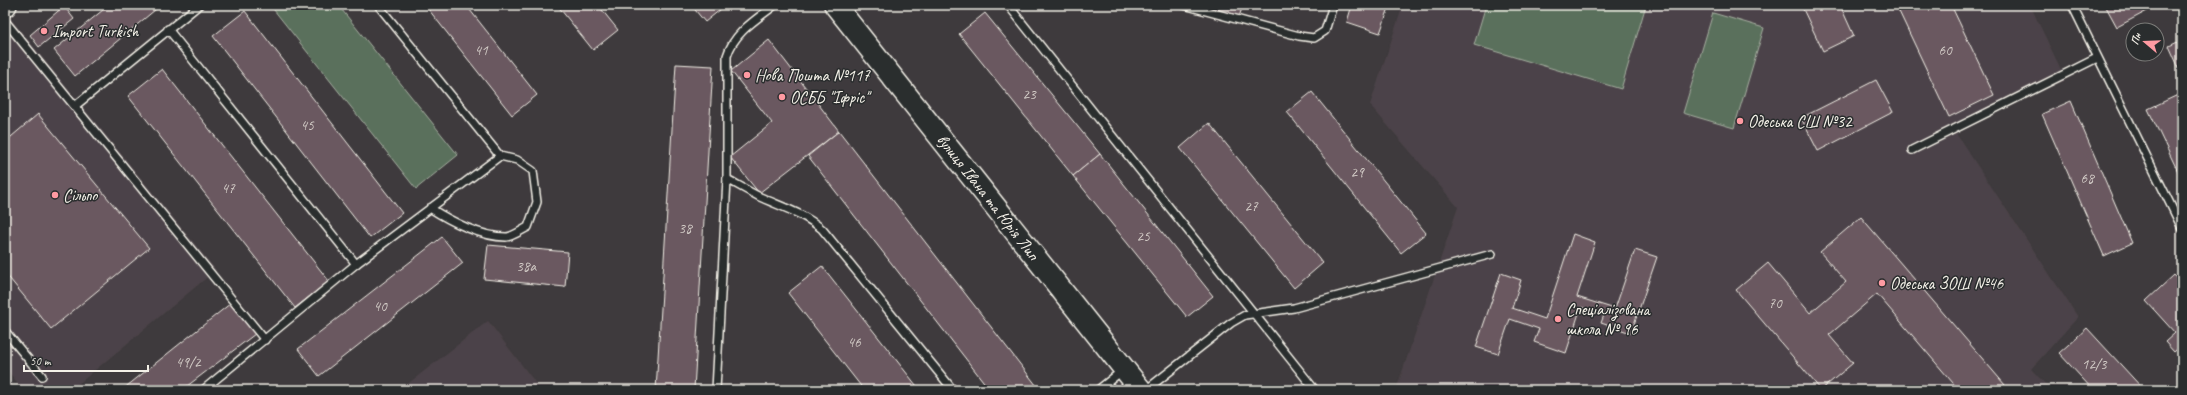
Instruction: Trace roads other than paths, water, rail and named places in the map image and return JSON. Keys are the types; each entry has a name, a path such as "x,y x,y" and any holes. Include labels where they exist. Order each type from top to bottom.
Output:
{"street":[{"name":"вулиця Івана та Юрія Лип","path":"844,8 1141,390"}],"lane":[{"path":"75,106 199,5"},
{"path":"378,5 500,156 517,160 533,171 537,202 528,227 507,237 475,230 452,222 430,208"},
{"path":"716,390 727,179 727,56 730,46 741,31 775,5"},
{"path":"1008,5 1315,390"},
{"path":"1184,5 1299,36 1314,38 1325,31 1333,5"},
{"path":"2072,5 2182,228"},
{"path":"5,21 265,340"},
{"path":"168,30 356,264"},
{"path":"1912,150 2097,58"},
{"path":"204,390 356,264 500,156"},
{"path":"727,179 760,197 811,219 822,229 953,390"},
{"path":"1146,390 1231,323 1246,315 1294,308 1492,254"},
{"path":"5,331 42,376"},
{"path":"1098,390 1124,369"}],"place":[{"name":"Import Turkish","path":"44,31"},
{"name":"Нова Пошта №117","path":"747,75"},
{"name":"ОСББ \"Іфріс\"","path":"782,97"},
{"name":"Одеська СШ №32","path":"1740,121"},
{"name":"Сільпо","path":"55,195"},
{"name":"Одеська ЗОШ №46","path":"1882,283"},
{"name":"Спеціалізована школа № 96","path":"1558,319"}]}
